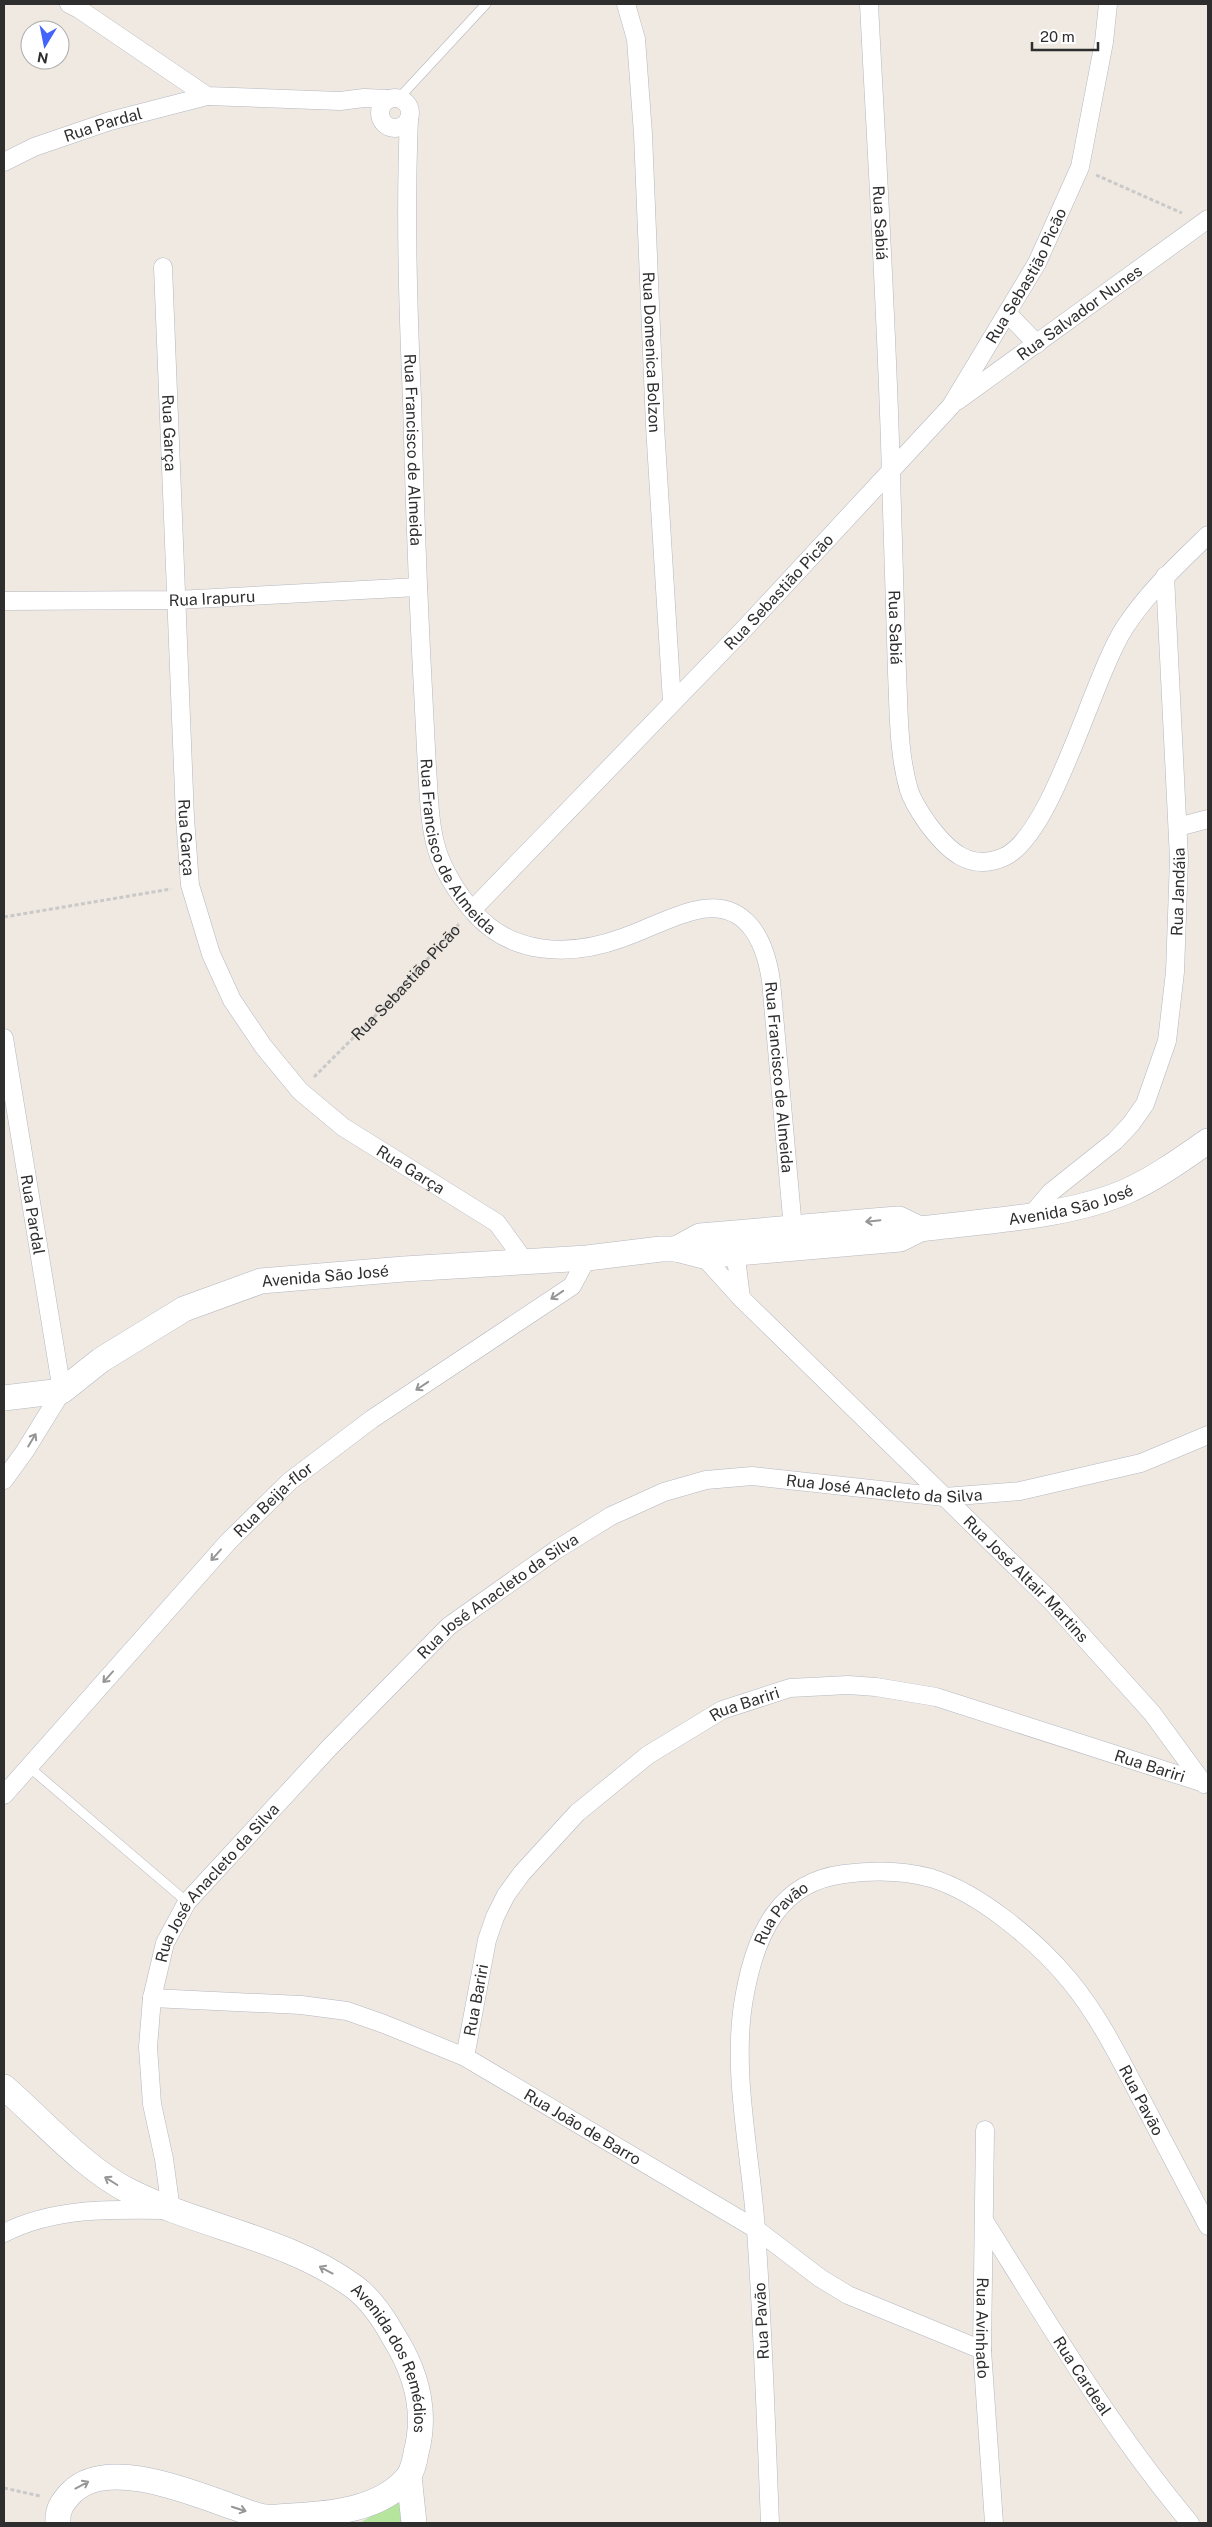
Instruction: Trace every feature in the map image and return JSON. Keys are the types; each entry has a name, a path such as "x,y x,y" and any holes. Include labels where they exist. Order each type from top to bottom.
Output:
{"main road":[{"name":"Avenida São José","path":"62,1391 101,1360 184,1309 261,1281 404,1269 526,1263 793,1238 898,1219 920,1229 1075,1208 1127,1191 1166,1170 1208,1141"},
{"path":"4,1398 62,1391"},
{"name":"Avenida dos Remédios","path":"4,2087 96,2171 127,2190 171,2210 271,2245 326,2269 354,2287 370,2303 406,2355 418,2393 422,2420 417,2451 409,2476"},
{"path":"60,2512 75,2489 90,2481 109,2476 128,2477 185,2491 276,2520 367,2504 389,2493 409,2476"},
{"path":"409,2476 414,2523"}],"street":[{"path":"69,4 79,8 207,96 340,101 364,98 394,99 410,109 409,119 402,126 387,124 369,111 340,101"},
{"name":"Rua Domenica Bolzon","path":"626,4 636,40 643,134 656,436 672,702"},
{"name":"Rua Sabiá","path":"869,4 891,471 900,743 909,791 918,811 937,836 961,858 981,862 1005,856 1017,850 1032,832 1053,794 1112,650 1126,627 1165,576"},
{"name":"Rua Sebastião Picão","path":"472,910 745,628 951,406 1037,263 1080,168 1102,51 1108,4"},
{"name":"Rua Pardal","path":"4,162 34,147 110,121 207,96"},
{"path":"387,124 381,106 394,99"},
{"name":"Rua Francisco de Almeida","path":"409,119 407,258 418,587 429,804 436,849 446,870 472,910 507,938 526,947 548,950 574,950 619,939 695,910 717,909 735,914 748,923 759,935 768,956 772,981 793,1238"},
{"name":"Rua Francisco de Almeida","path":"387,124 407,158"},
{"name":"Rua Salvador Nunes","path":"951,406 1206,221"},
{"name":"Rua Garça","path":"163,267 183,782 190,885 211,954 232,1000 263,1046 300,1091 343,1127 497,1223 526,1263"},
{"path":"1008,314 1037,344"},
{"path":"1165,576 1208,535"},
{"name":"Rua Jandáia","path":"1032,1214 1050,1192 1115,1141 1131,1124 1145,1104 1167,1041 1175,972 1180,859 1165,576"},
{"name":"Rua Irapuru","path":"4,600 177,600 418,587"},
{"path":"1178,827 1208,819"},
{"name":"Rua Pardal","path":"4,1038 62,1391"},
{"path":"734,1243 741,1298"},
{"name":"Rua José Altair Martins","path":"702,1246 741,1298 1051,1601 1152,1713 1206,1787"},
{"name":"Rua Beija-flor","path":"4,1795 228,1542 290,1481 372,1419 572,1286 587,1258"},
{"path":"4,1480 25,1451 62,1391"},
{"name":"Rua José Anacleto da Silva","path":"171,2210 164,2159 152,2104 148,2048 152,1998 165,1943 186,1902 329,1748 449,1626 556,1550 611,1516 664,1492 706,1480 752,1476 944,1497 1020,1491 1141,1463 1208,1435"},
{"name":"Rua Bariri","path":"464,2057 487,1940 495,1917 511,1888 578,1813 648,1755 722,1710 790,1688 848,1685 876,1687 936,1697 1206,1787"},
{"name":"Rua Pavão","path":"770,2523 756,2229 743,2091 740,2030 745,1991 752,1960 762,1934 774,1912 788,1896 810,1883 837,1875 863,1871 894,1871 931,1878 952,1887 1004,1918 1045,1953 1070,1981 1097,2019 1208,2226"},
{"name":"Rua João de Barro","path":"152,1998 301,2005 347,2011 464,2057 756,2229 820,2278 848,2295 982,2350"},
{"name":"Rua Avinhado","path":"985,2130 982,2350 994,2523"},
{"path":"4,2233 50,2217 98,2209 171,2210"},
{"name":"Rua Cardeal","path":"985,2222 1129,2444 1153,2478 1190,2523"}],"lane":[{"path":"394,99 486,4"},
{"path":"28,1767 186,1902"}],"path":[{"path":"1080,168 1206,221"},
{"path":"4,917 190,885"},
{"name":"Rua Sebastião Picão","path":"300,1091 389,1002 472,910"},
{"path":"4,2488 60,2512"}],"green space":[{"path":"407,2494 409,2523 360,2523"}]}
